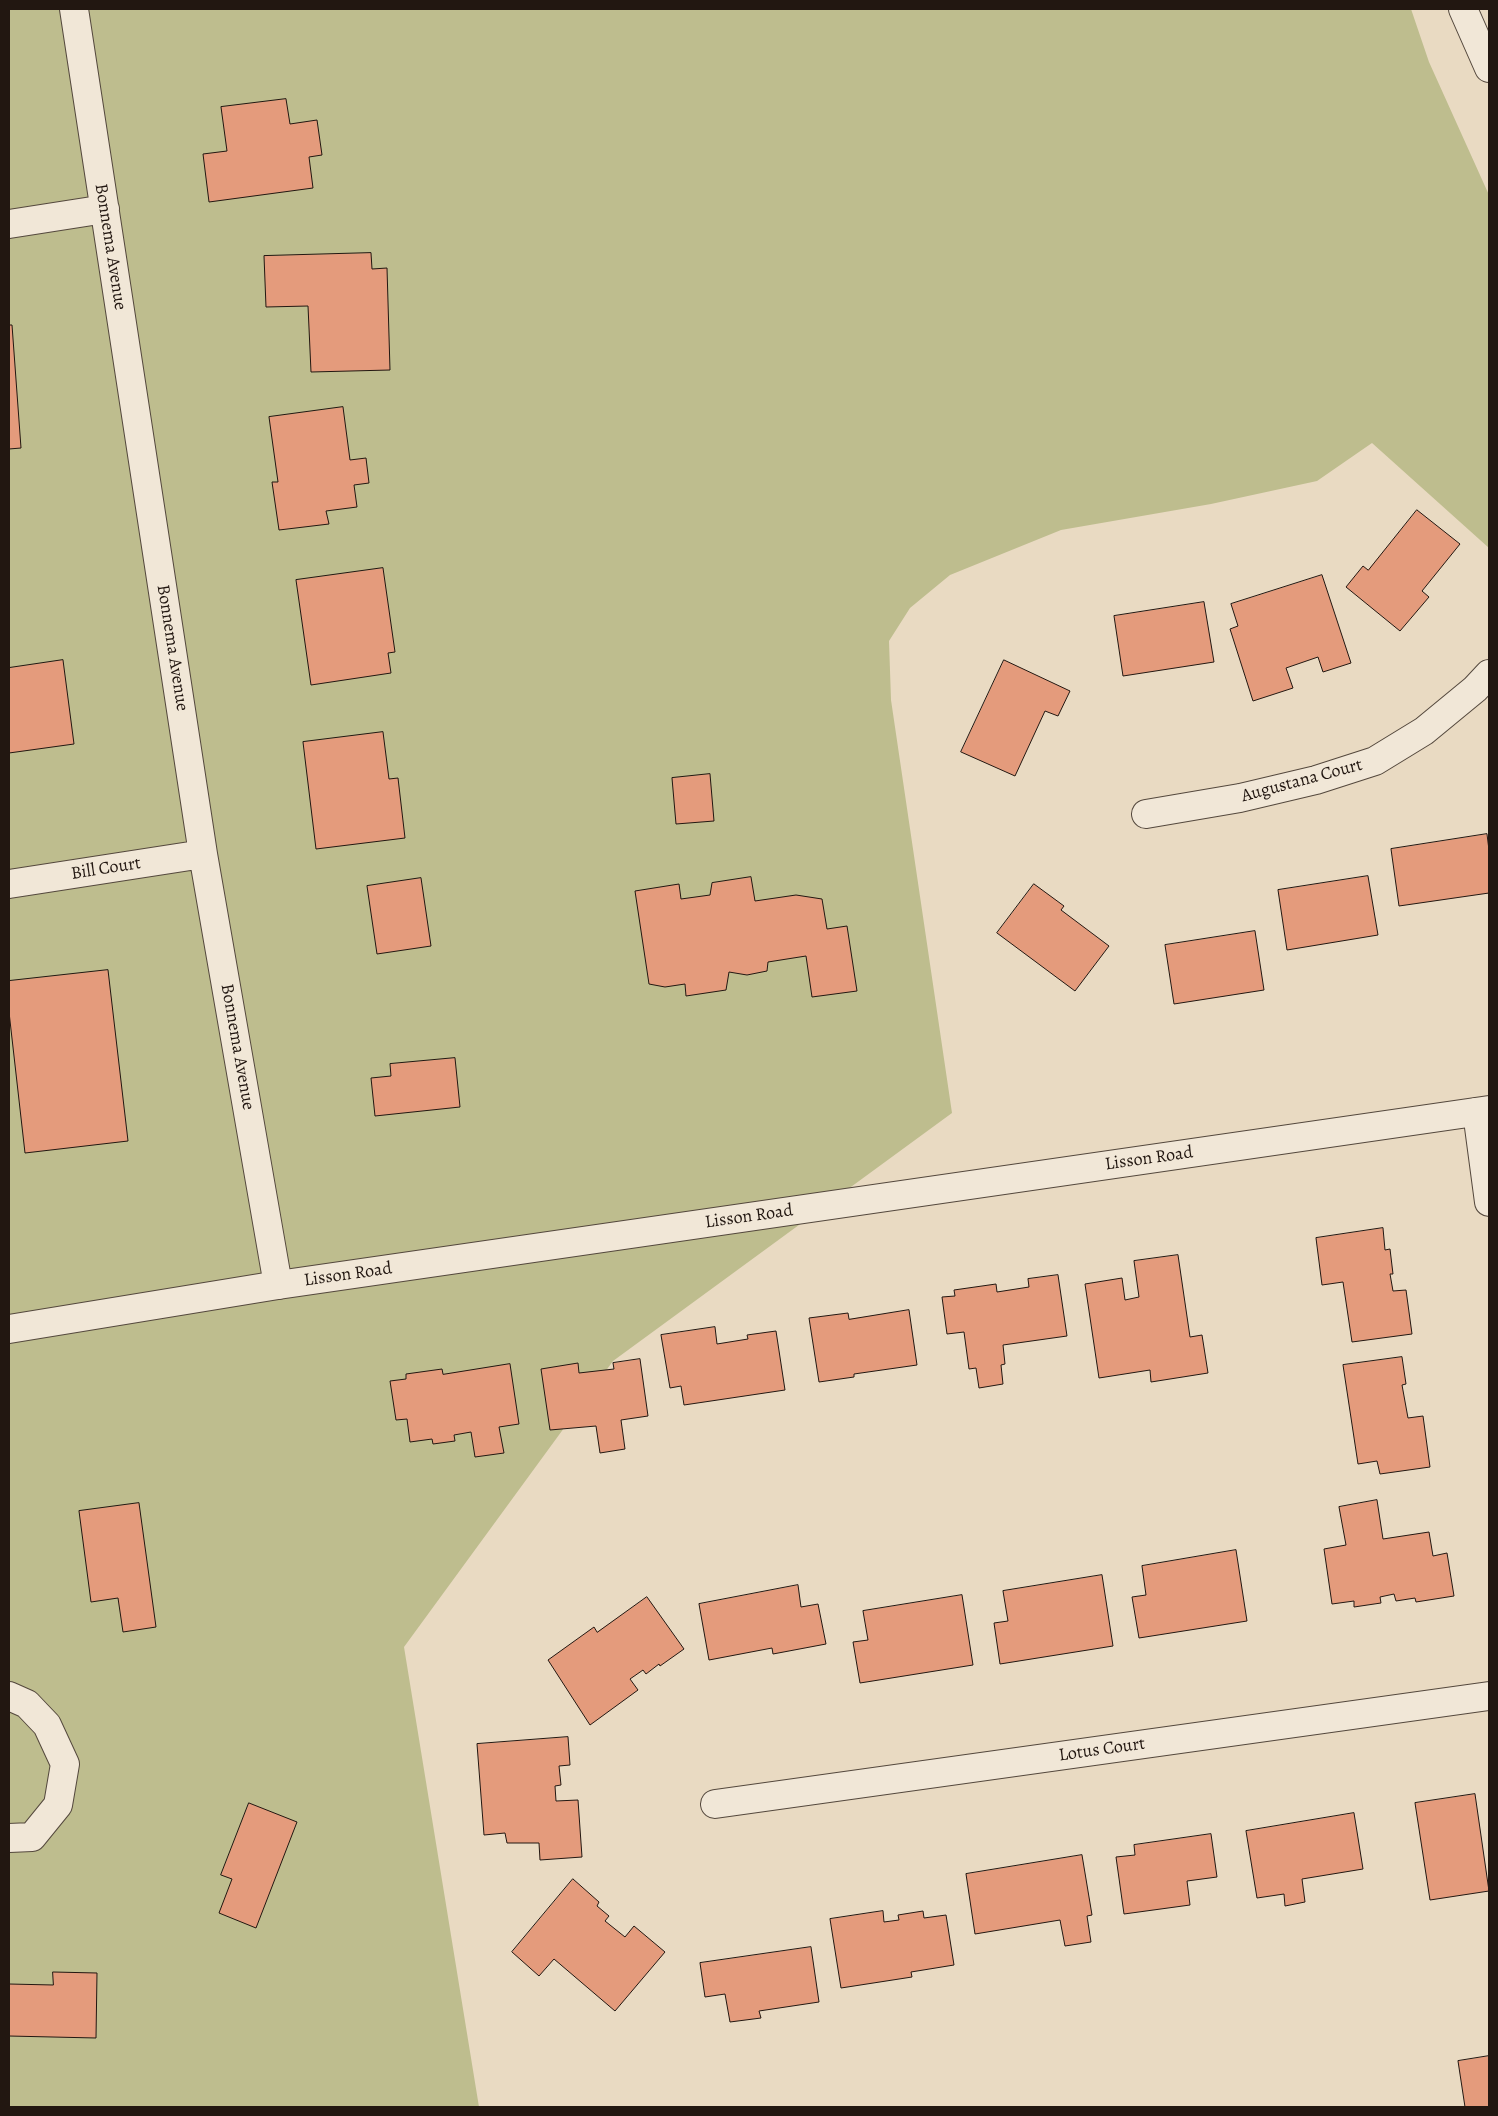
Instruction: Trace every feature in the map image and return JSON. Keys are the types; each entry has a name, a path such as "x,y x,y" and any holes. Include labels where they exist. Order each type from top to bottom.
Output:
{"street":[{"name":"Bonnema Avenue","path":"74,9 203,854 278,1285"},
{"path":"1463,9 1489,68"},
{"path":"9,224 105,209"},
{"name":"Augustana Court","path":"1146,814 1240,798 1316,780 1376,761 1424,731 1475,689 1489,674"},
{"name":"Bill Court","path":"9,884 203,854"},
{"path":"1483,1111 1489,1202"},
{"name":"Lisson Road","path":"9,1329 278,1285 1483,1111"},
{"path":"9,1696 26,1704 47,1725 65,1764 58,1806 32,1837 9,1838"},
{"name":"Lotus Court","path":"715,1804 1489,1696"}],"shaded area":[{"path":"9,9 1411,9 1429,62 1489,195 1489,548 1372,443 1317,481 1211,504 1061,530 950,575 910,608 889,641 891,700 952,1113 613,1361 404,1647 479,2107 9,2107"}],"building":[{"path":"286,99 290,124 317,120 322,155 309,157 313,188 209,202 203,154 227,151 221,107"},
{"path":"371,253 372,269 387,268 390,370 311,372 308,306 266,307 264,256"},
{"path":"9,325 12,325 21,448 9,449"},
{"path":"343,407 350,460 366,458 369,483 354,485 357,507 326,511 329,524 279,530 272,482 278,482 269,417"},
{"path":"1417,510 1460,544 1422,591 1429,597 1400,631 1346,587 1363,566 1368,570"},
{"path":"383,568 395,652 388,653 391,673 311,685 296,580"},
{"path":"1322,575 1351,663 1323,672 1318,657 1286,668 1293,688 1253,701 1230,629 1238,626 1231,604"},
{"path":"1204,602 1214,662 1123,676 1114,616"},
{"path":"63,660 74,744 9,753 9,668"},
{"path":"1004,660 1070,691 1058,716 1045,711 1015,776 961,752"},
{"path":"383,732 389,779 398,778 405,838 316,849 303,742"},
{"path":"710,774 714,821 676,824 672,778"},
{"path":"1487,834 1489,893 1399,906 1391,849"},
{"path":"1368,876 1378,935 1287,950 1278,890"},
{"path":"751,877 755,901 796,895 822,899 827,929 847,926 857,991 812,997 806,956 768,962 767,971 747,975 729,972 726,990 686,996 685,984 665,987 649,984 635,891 679,884 681,899 710,895 712,883"},
{"path":"421,878 431,946 377,954 367,886"},
{"path":"1034,884 1064,906 1061,910 1109,946 1075,991 997,933"},
{"path":"1255,931 1264,990 1174,1004 1165,945"},
{"path":"108,970 128,1141 25,1153 9,1012 9,981"},
{"path":"455,1058 460,1107 375,1116 371,1078 391,1076 390,1064"},
{"path":"1383,1228 1385,1250 1390,1249 1393,1274 1390,1274 1393,1291 1406,1290 1412,1334 1352,1342 1343,1282 1322,1285 1316,1238"},
{"path":"1178,1255 1190,1337 1202,1335 1208,1373 1151,1382 1150,1370 1099,1378 1085,1284 1122,1278 1125,1300 1139,1297 1134,1261"},
{"path":"1058,1275 1067,1336 1003,1345 1005,1364 1001,1365 1003,1384 979,1388 976,1368 969,1369 964,1332 947,1334 942,1297 955,1296 954,1290 996,1284 997,1292 1029,1287 1028,1279"},
{"path":"909,1310 917,1365 854,1374 854,1377 819,1382 809,1318 848,1313 849,1319"},
{"path":"715,1327 717,1344 748,1339 747,1335 776,1331 785,1390 684,1405 681,1386 670,1388 661,1335"},
{"path":"1402,1357 1406,1384 1402,1385 1408,1418 1423,1416 1430,1467 1380,1474 1377,1461 1358,1464 1343,1365"},
{"path":"640,1359 648,1416 621,1420 625,1449 600,1453 596,1426 550,1430 541,1369 578,1363 579,1373 614,1369 613,1363"},
{"path":"510,1364 519,1424 499,1427 504,1453 475,1457 471,1432 454,1435 455,1441 433,1444 432,1439 410,1442 407,1419 396,1420 390,1381 406,1379 406,1374 442,1369 443,1374"},
{"path":"1377,1500 1383,1539 1429,1532 1433,1556 1447,1553 1454,1596 1416,1602 1415,1598 1396,1601 1394,1594 1380,1597 1381,1603 1354,1607 1354,1601 1332,1604 1324,1549 1346,1545 1339,1507"},
{"path":"139,1503 156,1627 123,1632 118,1598 91,1602 79,1511"},
{"path":"1236,1550 1247,1621 1139,1638 1132,1597 1146,1595 1142,1566"},
{"path":"1102,1575 1113,1646 1000,1664 994,1623 1008,1621 1003,1591"},
{"path":"798,1585 801,1607 818,1604 826,1644 773,1654 772,1648 709,1660 699,1604"},
{"path":"962,1595 973,1665 860,1683 853,1642 868,1640 863,1611"},
{"path":"647,1597 684,1649 646,1674 643,1670 630,1679 638,1690 590,1725 548,1660 594,1627 597,1632"},
{"path":"568,1737 570,1765 559,1766 561,1785 555,1786 556,1801 578,1800 582,1857 540,1860 539,1843 507,1843 505,1833 484,1835 477,1744"},
{"path":"1475,1794 1489,1891 1430,1900 1415,1803"},
{"path":"249,1803 297,1822 256,1928 219,1913 232,1879 221,1875"},
{"path":"1354,1813 1363,1869 1302,1879 1305,1902 1285,1906 1284,1894 1257,1898 1246,1831"},
{"path":"1211,1834 1217,1877 1187,1881 1190,1905 1124,1914 1116,1857 1135,1855 1134,1845"},
{"path":"1082,1855 1092,1915 1087,1916 1091,1942 1065,1946 1060,1920 975,1934 966,1874"},
{"path":"573,1879 599,1902 597,1906 609,1916 605,1921 625,1937 634,1926 665,1952 615,2011 554,1959 539,1976 512,1952"},
{"path":"883,1911 884,1922 899,1920 898,1915 923,1911 924,1918 946,1915 954,1965 911,1972 912,1977 841,1988 830,1919"},
{"path":"811,1947 819,2002 759,2011 761,2018 730,2022 725,1994 705,1997 700,1963"},
{"path":"53,1972 97,1973 96,2038 9,2036 9,1984 53,1985"},
{"path":"1489,2056 1489,2107 1465,2107 1458,2061"}]}
